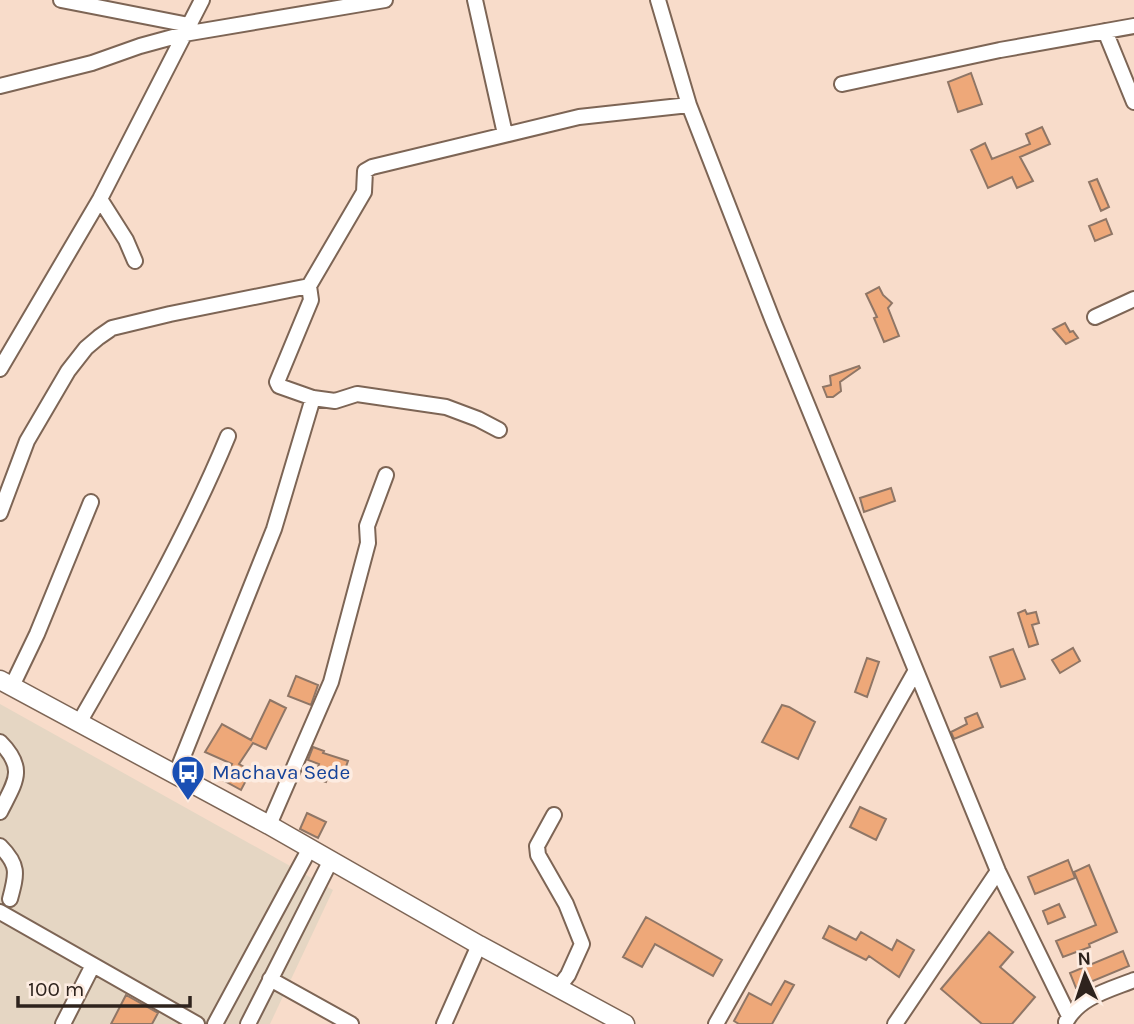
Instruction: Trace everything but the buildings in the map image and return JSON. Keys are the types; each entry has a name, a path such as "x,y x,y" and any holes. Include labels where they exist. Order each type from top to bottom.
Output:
{"main road":[{"path":"6,683 269,825 479,945 625,1024"}],"street":[{"path":"61,0 186,29"},
{"path":"2,363 100,199 202,0"},
{"path":"0,86 81,66 186,29 385,0"},
{"path":"475,0 505,134"},
{"path":"658,0 689,105 915,672 998,871 1067,1020 1078,1005 1087,999 1134,980"},
{"path":"842,84 1000,50 1134,26"},
{"path":"1105,31 1134,102"},
{"path":"499,430 446,407 357,394 335,401 313,398 279,386 276,382 311,300 309,286 364,192 365,171 372,167 579,117 689,105"},
{"path":"100,199 126,240 135,261"},
{"path":"0,513 27,441 68,371 86,348 99,337 112,328 309,286"},
{"path":"1095,317 1134,299"},
{"path":"176,774 274,529 313,398"},
{"path":"80,721 129,636 228,436"},
{"path":"269,825 331,682 368,543 367,526 386,475"},
{"path":"6,683 37,635 91,502"},
{"path":"716,1024 915,672"},
{"path":"0,742 12,754 17,767 13,786 0,812"},
{"path":"554,815 537,846 538,855 566,904 582,944 568,975 558,988"},
{"path":"0,846 13,860 16,868 10,899"},
{"path":"215,1024 310,848"},
{"path":"248,1024 331,860"},
{"path":"895,1024 998,871"},
{"path":"0,912 197,1024"},
{"path":"444,1024 479,945"},
{"path":"62,1024 93,965"},
{"path":"270,979 351,1024"}],"shaded area":[{"path":"0,704 333,890 270,1024 0,1024"}],"place":[{"name":"Machava Sede","path":"188,802"}]}
